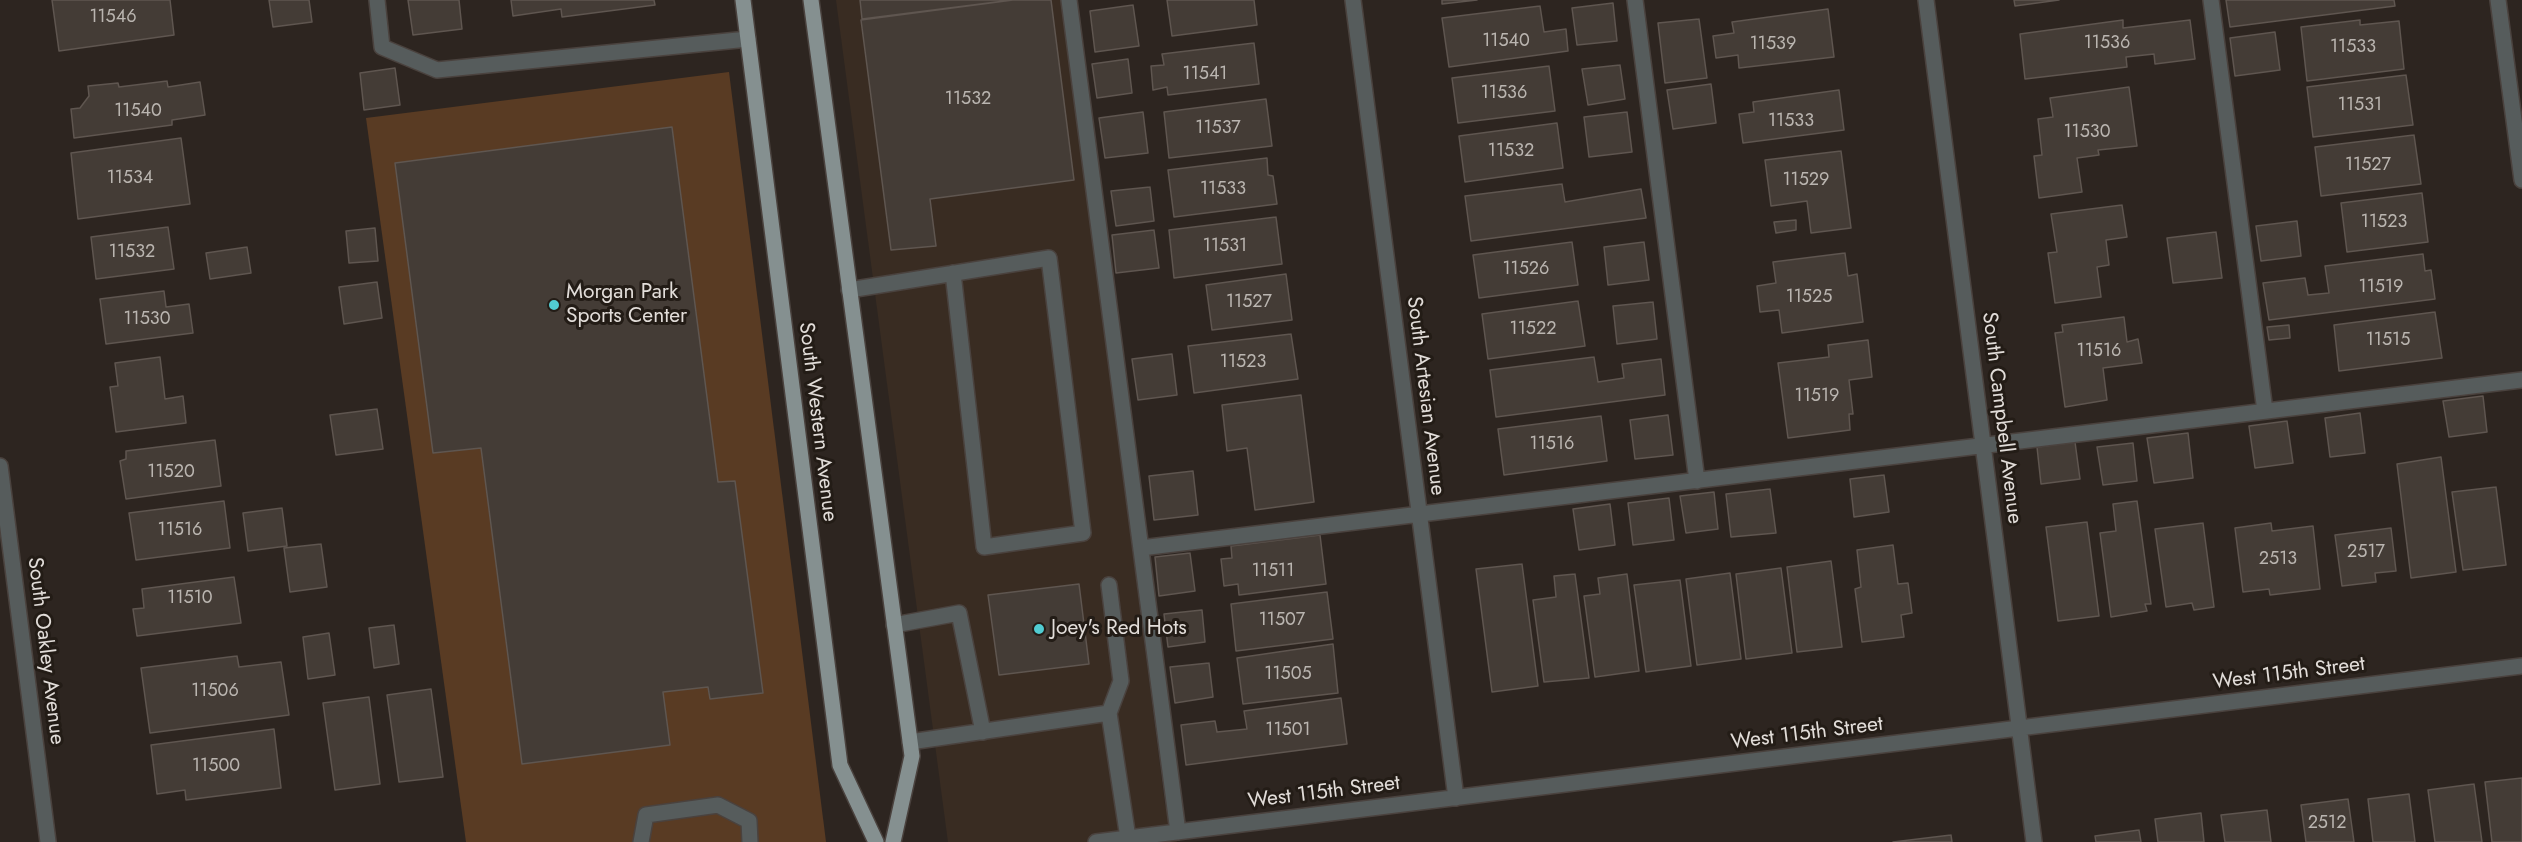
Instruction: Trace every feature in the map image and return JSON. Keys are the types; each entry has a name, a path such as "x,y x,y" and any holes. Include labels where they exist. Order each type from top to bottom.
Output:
{"main road":[{"name":"South Western Avenue","path":"743,0 840,765 876,842"},
{"path":"810,0 912,756 893,842"}],"street":[{"path":"377,0 382,48 437,70 748,39"},
{"path":"1069,0 1141,548 1188,835"},
{"name":"South Artesian Avenue","path":"1353,0 1456,798"},
{"path":"1635,0 1697,481"},
{"name":"South Campbell Avenue","path":"1926,0 2034,842"},
{"path":"2211,0 2265,411"},
{"path":"2499,0 2517,107 2522,180"},
{"path":"849,290 952,273 1049,258 1083,533 984,547 952,273"},
{"path":"1141,548 2522,380"},
{"name":"South Oakley Avenue","path":"0,466 48,842"},
{"path":"1109,585 1121,681 1109,713 1128,838"},
{"path":"894,625 959,613 982,732"},
{"name":"West 115th Street","path":"1096,842 1188,835 1456,798 2522,666"},
{"path":"910,742 1109,713"},
{"path":"640,842 646,815 718,805 749,821 750,842"}],"shaded area":[{"path":"836,0 1062,0 1165,805 1177,842 948,842"},
{"path":"729,72 826,842 466,842 366,118"}],"building":[{"path":"52,0 170,0 174,35 59,51"},
{"path":"269,0 309,0 312,22 273,27"},
{"path":"408,0 459,0 462,29 413,35"},
{"path":"511,0 654,0 655,5 562,17 561,9 513,16"},
{"path":"860,0 1012,0 862,19"},
{"path":"1013,0 1051,0 1074,180 930,199 936,246 891,250 861,20"},
{"path":"1167,0 1254,0 1257,25 1172,36"},
{"path":"1442,0 1477,0 1442,4"},
{"path":"2014,0 2059,0 2015,6"},
{"path":"2226,0 2394,0 2395,6 2230,27"},
{"path":"1613,3 1617,41 1577,45 1572,8"},
{"path":"1133,5 1139,46 1095,52 1090,11"},
{"path":"1540,6 1544,32 1566,29 1568,51 1449,67 1442,18"},
{"path":"1828,9 1834,57 1739,68 1738,55 1716,58 1713,36 1734,33 1732,22"},
{"path":"1699,19 1707,78 1665,83 1658,23"},
{"path":"2123,20 2123,28 2190,20 2195,59 2155,64 2154,54 2126,57 2127,67 2025,79 2020,34"},
{"path":"2360,20 2360,25 2399,21 2404,69 2307,81 2301,27"},
{"path":"2275,32 2280,70 2235,76 2230,38"},
{"path":"1254,43 1259,84 1168,95 1167,87 1153,90 1151,66 1164,65 1162,54"},
{"path":"1128,59 1132,93 1097,98 1092,64"},
{"path":"1620,65 1625,99 1588,105 1582,69"},
{"path":"1549,66 1555,111 1458,123 1452,78"},
{"path":"395,68 400,105 364,110 360,73"},
{"path":"2406,75 2413,125 2313,137 2307,87"},
{"path":"167,81 168,87 200,82 205,115 172,120 172,125 74,138 71,109 80,108 89,96 88,86 118,83 119,87"},
{"path":"1711,84 1716,123 1673,129 1667,90"},
{"path":"2129,87 2137,146 2098,150 2099,155 2077,158 2082,192 2039,198 2034,156 2042,155 2038,119 2053,117 2050,98"},
{"path":"1839,90 1844,130 1743,143 1739,114 1754,112 1753,102"},
{"path":"1266,99 1272,146 1169,158 1164,112"},
{"path":"1143,112 1148,153 1105,158 1099,118"},
{"path":"1627,112 1632,152 1589,157 1584,117"},
{"path":"1557,123 1563,168 1465,182 1459,136"},
{"name":"Morgan Park Sports Center","path":"672,127 718,482 735,481 763,693 710,699 708,687 663,692 670,745 522,764 481,448 433,453 395,163"},
{"path":"2414,135 2421,184 2321,196 2315,147"},
{"path":"181,138 190,204 78,219 71,153"},
{"path":"1841,151 1851,228 1811,233 1807,201 1771,206 1765,160"},
{"path":"1267,158 1268,175 1273,176 1277,204 1174,217 1168,170"},
{"path":"1562,184 1565,202 1641,189 1646,218 1471,241 1465,196"},
{"path":"1150,187 1154,221 1116,226 1111,191"},
{"path":"2422,193 2428,242 2347,252 2341,203"},
{"path":"2122,205 2127,237 2106,240 2109,265 2097,267 2101,297 2055,303 2048,253 2057,252 2051,214"},
{"path":"1276,217 1282,264 1174,278 1169,230"},
{"path":"1796,220 1796,230 1776,233 1774,222"},
{"path":"2297,221 2301,256 2261,261 2256,226"},
{"path":"168,227 174,269 96,279 91,237"},
{"path":"375,228 378,261 349,263 346,231"},
{"path":"1154,230 1159,268 1116,273 1112,235"},
{"path":"2216,232 2222,278 2173,283 2167,238"},
{"path":"1572,242 1578,285 1479,298 1473,255"},
{"path":"1644,242 1649,280 1608,285 1604,247"},
{"path":"247,247 251,273 210,279 206,253"},
{"path":"1845,253 1848,276 1857,274 1863,322 1782,333 1779,310 1760,312 1757,286 1776,283 1773,262"},
{"path":"2423,254 2425,271 2431,270 2435,299 2269,320 2263,283 2305,278 2308,295 2329,293 2325,266"},
{"path":"1286,274 1292,320 1212,330 1206,285"},
{"path":"377,282 382,318 344,324 339,287"},
{"path":"164,291 166,307 189,304 193,333 106,344 100,299"},
{"path":"1578,301 1585,346 1488,359 1482,314"},
{"path":"1653,302 1657,339 1617,344 1613,306"},
{"path":"2435,312 2442,358 2339,371 2334,325"},
{"path":"2124,317 2127,342 2138,339 2142,363 2103,368 2107,400 2065,407 2055,333 2063,332 2062,325"},
{"path":"2289,325 2290,338 2269,340 2267,327"},
{"path":"1291,334 1298,379 1194,393 1188,346"},
{"path":"1868,340 1872,377 1849,380 1853,414 1849,414 1850,430 1788,438 1778,363 1829,357 1828,345"},
{"path":"1172,354 1177,395 1138,400 1132,359"},
{"path":"160,357 165,399 183,396 186,423 116,432 110,387 118,386 115,363"},
{"path":"1594,357 1598,382 1624,378 1622,364 1661,359 1665,395 1496,417 1490,370"},
{"path":"1301,395 1314,502 1255,510 1247,448 1227,451 1222,405"},
{"path":"2483,396 2487,432 2449,437 2443,401"},
{"path":"377,409 383,449 336,455 330,415"},
{"path":"2360,413 2365,453 2330,457 2325,418"},
{"path":"1668,415 1673,455 1635,459 1630,420"},
{"path":"1601,416 1607,461 1504,475 1498,429"},
{"path":"2287,421 2293,463 2255,468 2249,426"},
{"path":"2188,433 2193,478 2154,483 2147,438"},
{"path":"215,440 221,486 126,499 120,461 126,459 126,451"},
{"path":"2075,442 2080,479 2041,484 2037,447"},
{"path":"2133,443 2137,481 2103,485 2097,447"},
{"path":"2441,457 2456,572 2411,578 2397,464"},
{"path":"1193,471 1198,515 1154,520 1149,476"},
{"path":"1884,475 1889,512 1854,517 1850,479"},
{"path":"2496,487 2506,565 2463,570 2452,492"},
{"path":"1770,489 1776,533 1731,537 1726,494"},
{"path":"1714,492 1718,529 1686,533 1680,496"},
{"path":"1669,498 1674,540 1633,545 1628,503"},
{"path":"224,501 230,548 136,560 129,513"},
{"path":"2137,501 2151,604 2145,604 2147,611 2111,617 2100,533 2116,531 2113,504"},
{"path":"1610,504 1615,545 1579,550 1573,509"},
{"path":"282,508 287,546 248,551 243,513"},
{"path":"2087,522 2099,616 2058,621 2046,527"},
{"path":"2203,523 2214,607 2194,610 2192,603 2166,607 2155,529"},
{"path":"2271,523 2272,531 2313,526 2320,589 2270,595 2269,589 2243,592 2235,528"},
{"path":"2391,528 2396,571 2375,573 2376,582 2342,586 2335,535"},
{"path":"1320,535 1326,584 1239,595 1238,584 1224,586 1221,559 1232,558 1231,546"},
{"path":"321,544 327,587 290,592 284,548"},
{"path":"1893,545 1898,584 1908,583 1912,613 1901,615 1904,637 1862,642 1855,589 1861,587 1857,550"},
{"path":"1190,553 1195,591 1159,596 1155,557"},
{"path":"1831,561 1842,647 1797,652 1787,567"},
{"path":"1522,564 1538,686 1492,692 1476,569"},
{"path":"1781,568 1792,653 1746,659 1736,574"},
{"path":"1730,573 1741,659 1697,665 1686,579"},
{"path":"1575,574 1589,678 1544,682 1533,600 1556,597 1554,576"},
{"path":"1627,574 1639,671 1595,677 1584,596 1600,594 1598,578"},
{"path":"234,577 241,623 137,636 133,609 144,608 142,589"},
{"path":"1680,580 1691,666 1646,672 1634,585"},
{"name":"Joey's Red Hots","path":"1079,584 1089,664 999,675 988,595"},
{"path":"1327,592 1333,639 1236,651 1231,604"},
{"path":"1202,610 1205,642 1168,647 1164,614"},
{"path":"394,625 399,664 374,668 369,628"},
{"path":"329,633 335,675 308,679 303,637"},
{"path":"1333,644 1338,693 1243,704 1237,658"},
{"path":"237,656 239,667 281,662 289,715 150,733 141,668"},
{"path":"1209,663 1213,697 1175,703 1170,667"},
{"path":"431,689 443,777 399,782 387,695"},
{"path":"369,697 380,784 335,790 323,703"},
{"path":"1341,698 1347,744 1186,765 1181,725 1215,721 1217,732 1247,729 1244,711"},
{"path":"274,729 281,788 186,800 185,790 157,794 151,745"},
{"path":"2522,778 2522,842 2492,842 2485,782"},
{"path":"2474,784 2482,842 2435,842 2428,790"},
{"path":"2409,794 2415,842 2373,842 2368,799"},
{"path":"2348,799 2354,842 2306,842 2301,805"},
{"path":"2267,810 2271,842 2225,842 2221,815"},
{"path":"2201,813 2204,842 2158,842 2155,819"},
{"path":"2139,830 2141,842 2096,842 2095,836"},
{"path":"1951,835 1952,842 1893,842"}],"place":[{"name":"Morgan Park Sports Center","path":"554,305"},
{"name":"Joey's Red Hots","path":"1039,629"}]}
